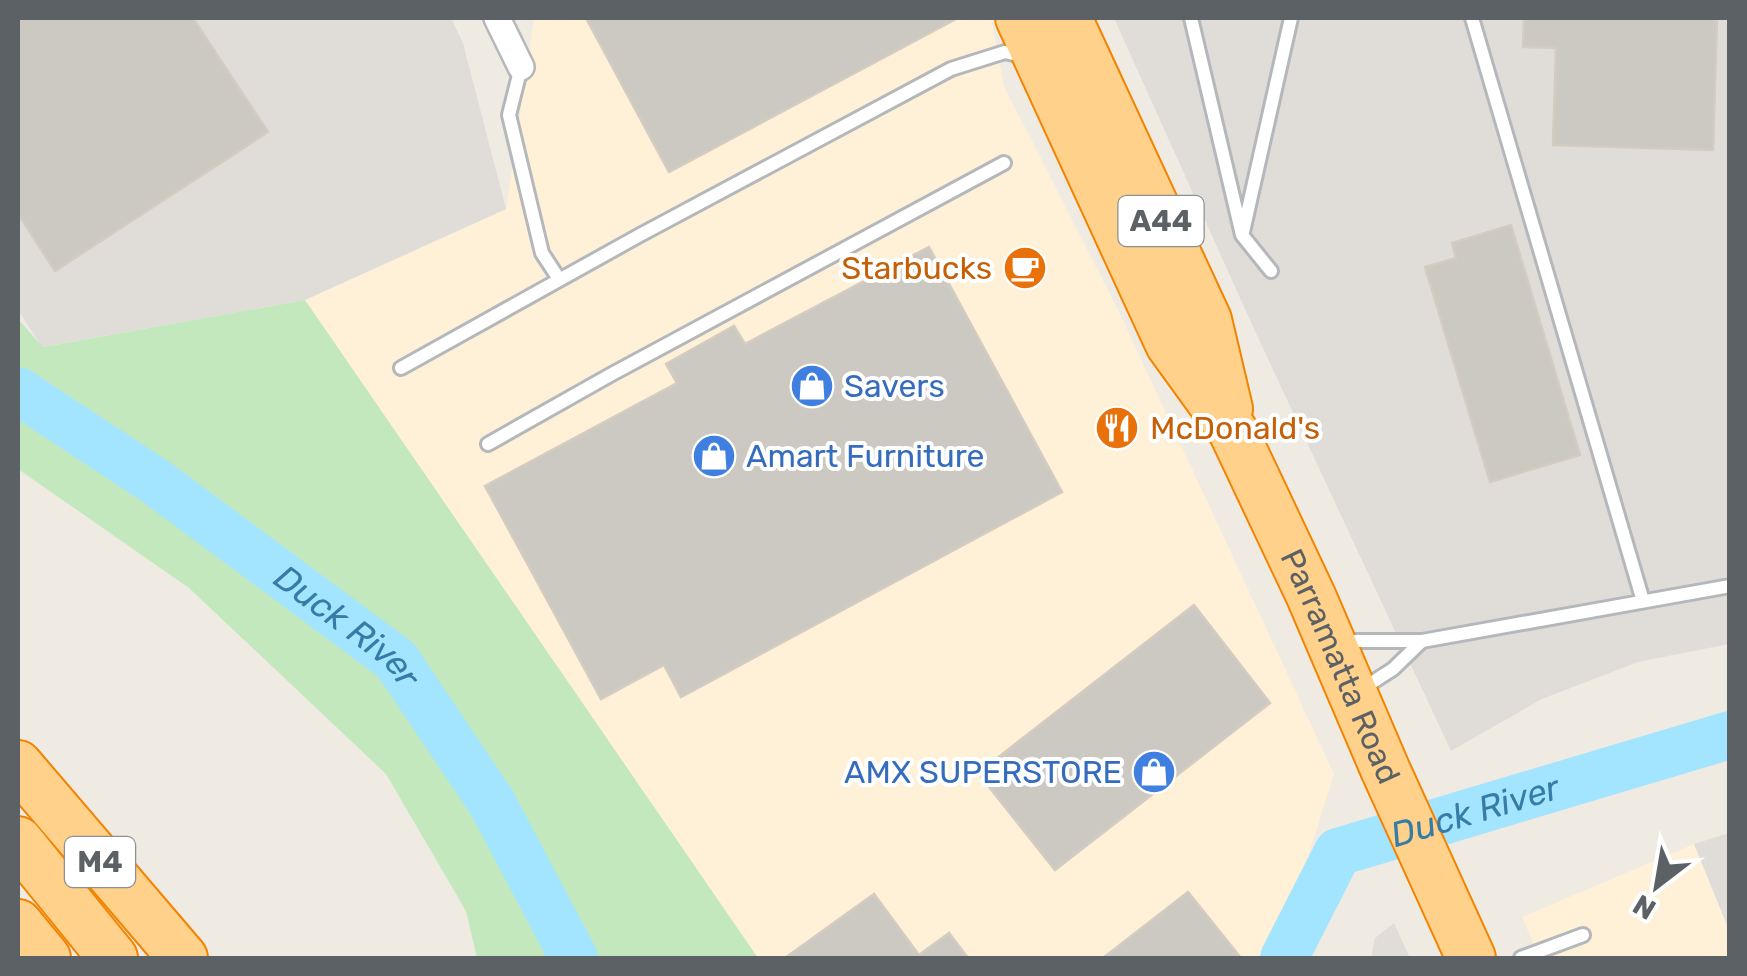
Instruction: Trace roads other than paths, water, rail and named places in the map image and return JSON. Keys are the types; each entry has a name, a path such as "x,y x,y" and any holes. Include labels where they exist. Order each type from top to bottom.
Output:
{"highway":[{"name":"Parramatta Road","path":"1020,18 1170,344 1234,432 1471,958"},
{"name":"Parramatta Road","path":"1067,18 1207,320 1234,432"},
{"name":"M4","path":"18,765 183,958"},
{"name":"M4","path":"18,841 114,958"},
{"path":"18,924 46,958"}],"street":[{"path":"497,18 521,68"}],"lane":[{"path":"1190,18 1242,235 1271,270"},
{"path":"1242,235 1291,18"},
{"path":"1472,18 1643,601"},
{"path":"401,368 951,70 1005,52 1039,60"},
{"path":"521,68 509,115 542,253 559,279"},
{"path":"488,444 1004,163"},
{"path":"1331,642 1422,641 1730,586"},
{"path":"1354,694 1392,669 1422,641"},
{"path":"1521,958 1583,935"}],"waterway":[{"name":"Duck River","path":"18,391 156,482 396,660 492,803 574,958"},
{"name":"Duck River","path":"1284,958 1338,852 1730,735"}],"place":[{"name":"Starbucks","path":"1025,268"},
{"name":"Savers","path":"812,386"},
{"name":"McDonald's","path":"1117,428"},
{"name":"Amart Furniture","path":"714,456"},
{"name":"AMX SUPERSTORE","path":"1154,772"}]}
